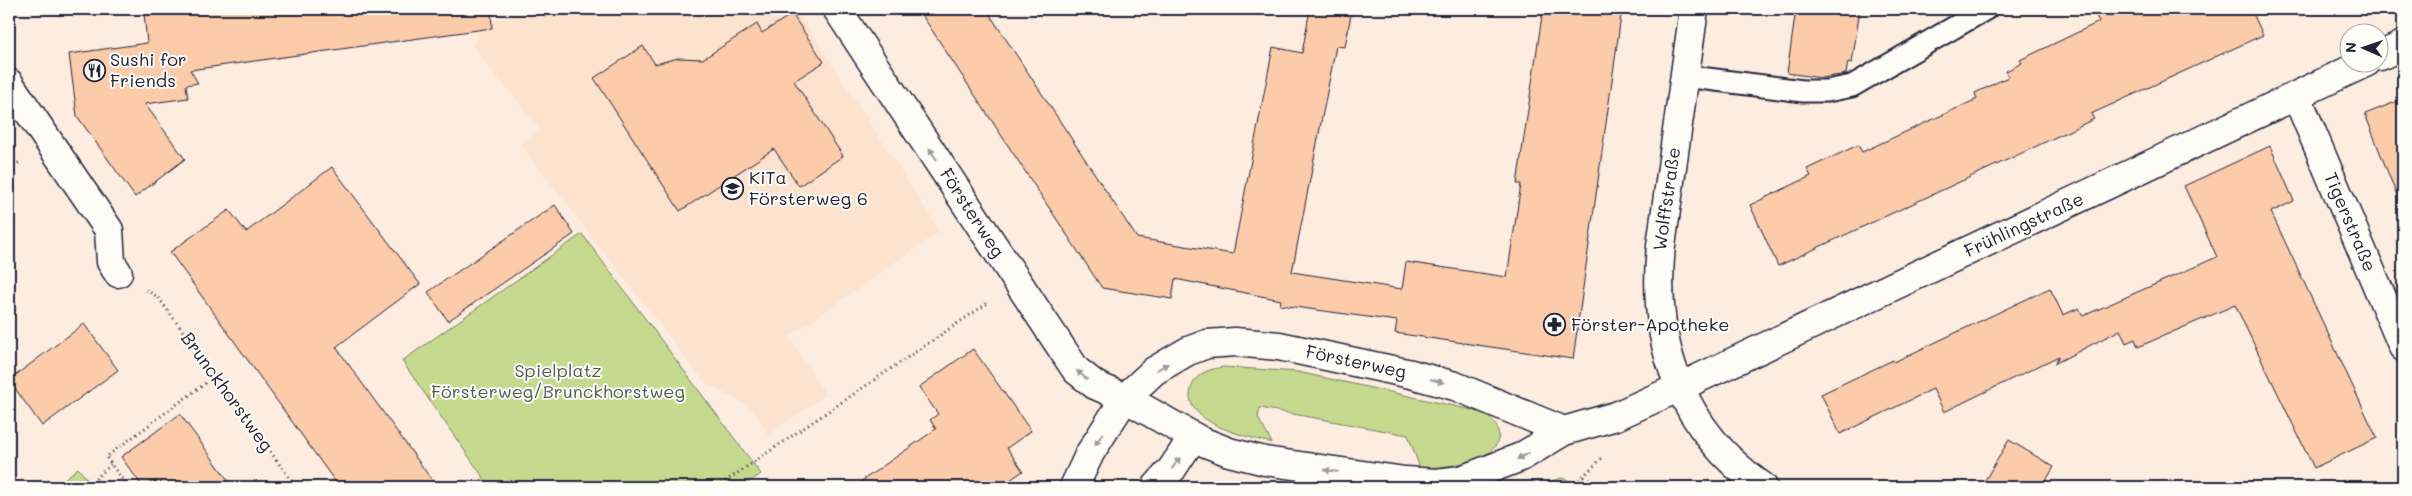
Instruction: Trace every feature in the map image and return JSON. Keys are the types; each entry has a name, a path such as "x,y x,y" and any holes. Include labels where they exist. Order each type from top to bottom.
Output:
{"street":[{"name":"Försterweg","path":"837,9 1076,370 1095,385 1125,398 1193,437 1230,452 1265,462 1405,481 1437,483 1461,480 1521,457 1564,431 1616,416 1680,387"},
{"name":"Wolffstraße","path":"1680,387 1669,361 1662,335 1658,277 1694,9"},
{"path":"2390,51 2403,45"},
{"name":"Frühlingstraße","path":"1680,387 2347,72"},
{"path":"9,83 109,230 111,262 118,272"},
{"name":"Tigerstraße","path":"2297,97 2403,347"},
{"name":"Försterweg","path":"1074,487 1090,453 1125,398 1154,371 1188,351 1207,344 1235,342 1279,346 1411,374 1455,386 1564,431"},
{"path":"1680,387 1691,409 1724,454 1744,474 1763,487"},
{"path":"1156,487 1172,469 1193,437"}],"lane":[{"path":"1684,76 1803,91 1827,91 1852,86 1986,9"}],"path":[{"path":"717,487 1017,282"},
{"name":"Brunckhorstweg","path":"158,296 296,487"},
{"path":"128,487 106,458 215,376"},
{"path":"90,487 97,476 111,465"},
{"path":"1583,477 1602,487"}],"shaded area":[{"name":"KiTa Försterweg 6","path":"516,9 796,9 940,231 789,337 826,395 768,435 753,409 705,383 520,144 540,129 472,46 484,22 505,18"}],"green space":[{"name":"Spielplatz Försterweg/Brunckhorstweg","path":"582,234 761,474 742,487 490,487 402,361"},
{"path":"1224,367 1298,372 1477,411 1488,416 1495,423 1498,431 1497,442 1492,450 1482,457 1469,462 1442,467 1420,468 1408,435 1260,408 1258,418 1272,443 1247,437 1217,426 1204,418 1195,409 1190,399 1192,386 1197,377 1209,370"},
{"path":"78,468 93,487 54,487"},
{"path":"1562,478 1587,487 1532,487"}],"building":[{"path":"177,9 491,9 492,28 190,70 198,83 186,85 188,98 145,104 185,159 135,197 77,116 69,54 147,43 144,13"},
{"path":"918,9 986,9 1137,238 1233,254 1273,47 1302,53 1310,9 1352,9 1345,47 1336,46 1292,272 1402,289 1406,262 1507,277 1521,184 1517,184 1543,9 1622,9 1573,359 1395,333 1397,321 1280,305 1281,300 1175,279 1172,299 1102,288"},
{"path":"1796,9 1860,9 1852,63 1848,62 1846,74 1822,78 1787,73"},
{"path":"2093,9 2251,9 2263,35 2091,114 2094,119 1778,266 1750,205 1811,176 1807,169 1858,145 1862,152 1977,99 1975,93 2008,77 2006,71 2022,63 2020,60 2099,22"},
{"path":"792,14 824,62 794,81 843,156 799,186 774,149 680,211 594,78 643,46 655,64 678,58 703,59 757,24 762,33"},
{"path":"2403,99 2403,206 2401,206 2365,114"},
{"path":"2270,146 2294,201 2271,212 2377,438 2314,468 2235,305 2138,347 2135,339 2126,343 2120,330 2054,364 2059,356 1944,412 1933,389 1840,434 1821,394 1893,360 1894,362 2050,288 2063,315 2079,308 2083,316 2217,257 2184,186"},
{"path":"332,167 420,284 336,347 437,487 339,487 170,252 229,210 246,232"},
{"path":"555,205 574,234 448,321 428,292"},
{"path":"84,324 118,370 42,426 9,380"},
{"path":"973,349 1031,431 1007,448 1023,471 1000,487 853,487 936,429 930,420 938,414 919,387"},
{"path":"180,414 233,487 143,487 121,457"},
{"path":"2009,440 2054,467 2042,487 1981,487"}],"place":[{"name":"Sushi for Friends","path":"94,70"},
{"name":"KiTa Försterweg 6","path":"733,188"},
{"name":"Förster-Apotheke","path":"1555,325"}]}
